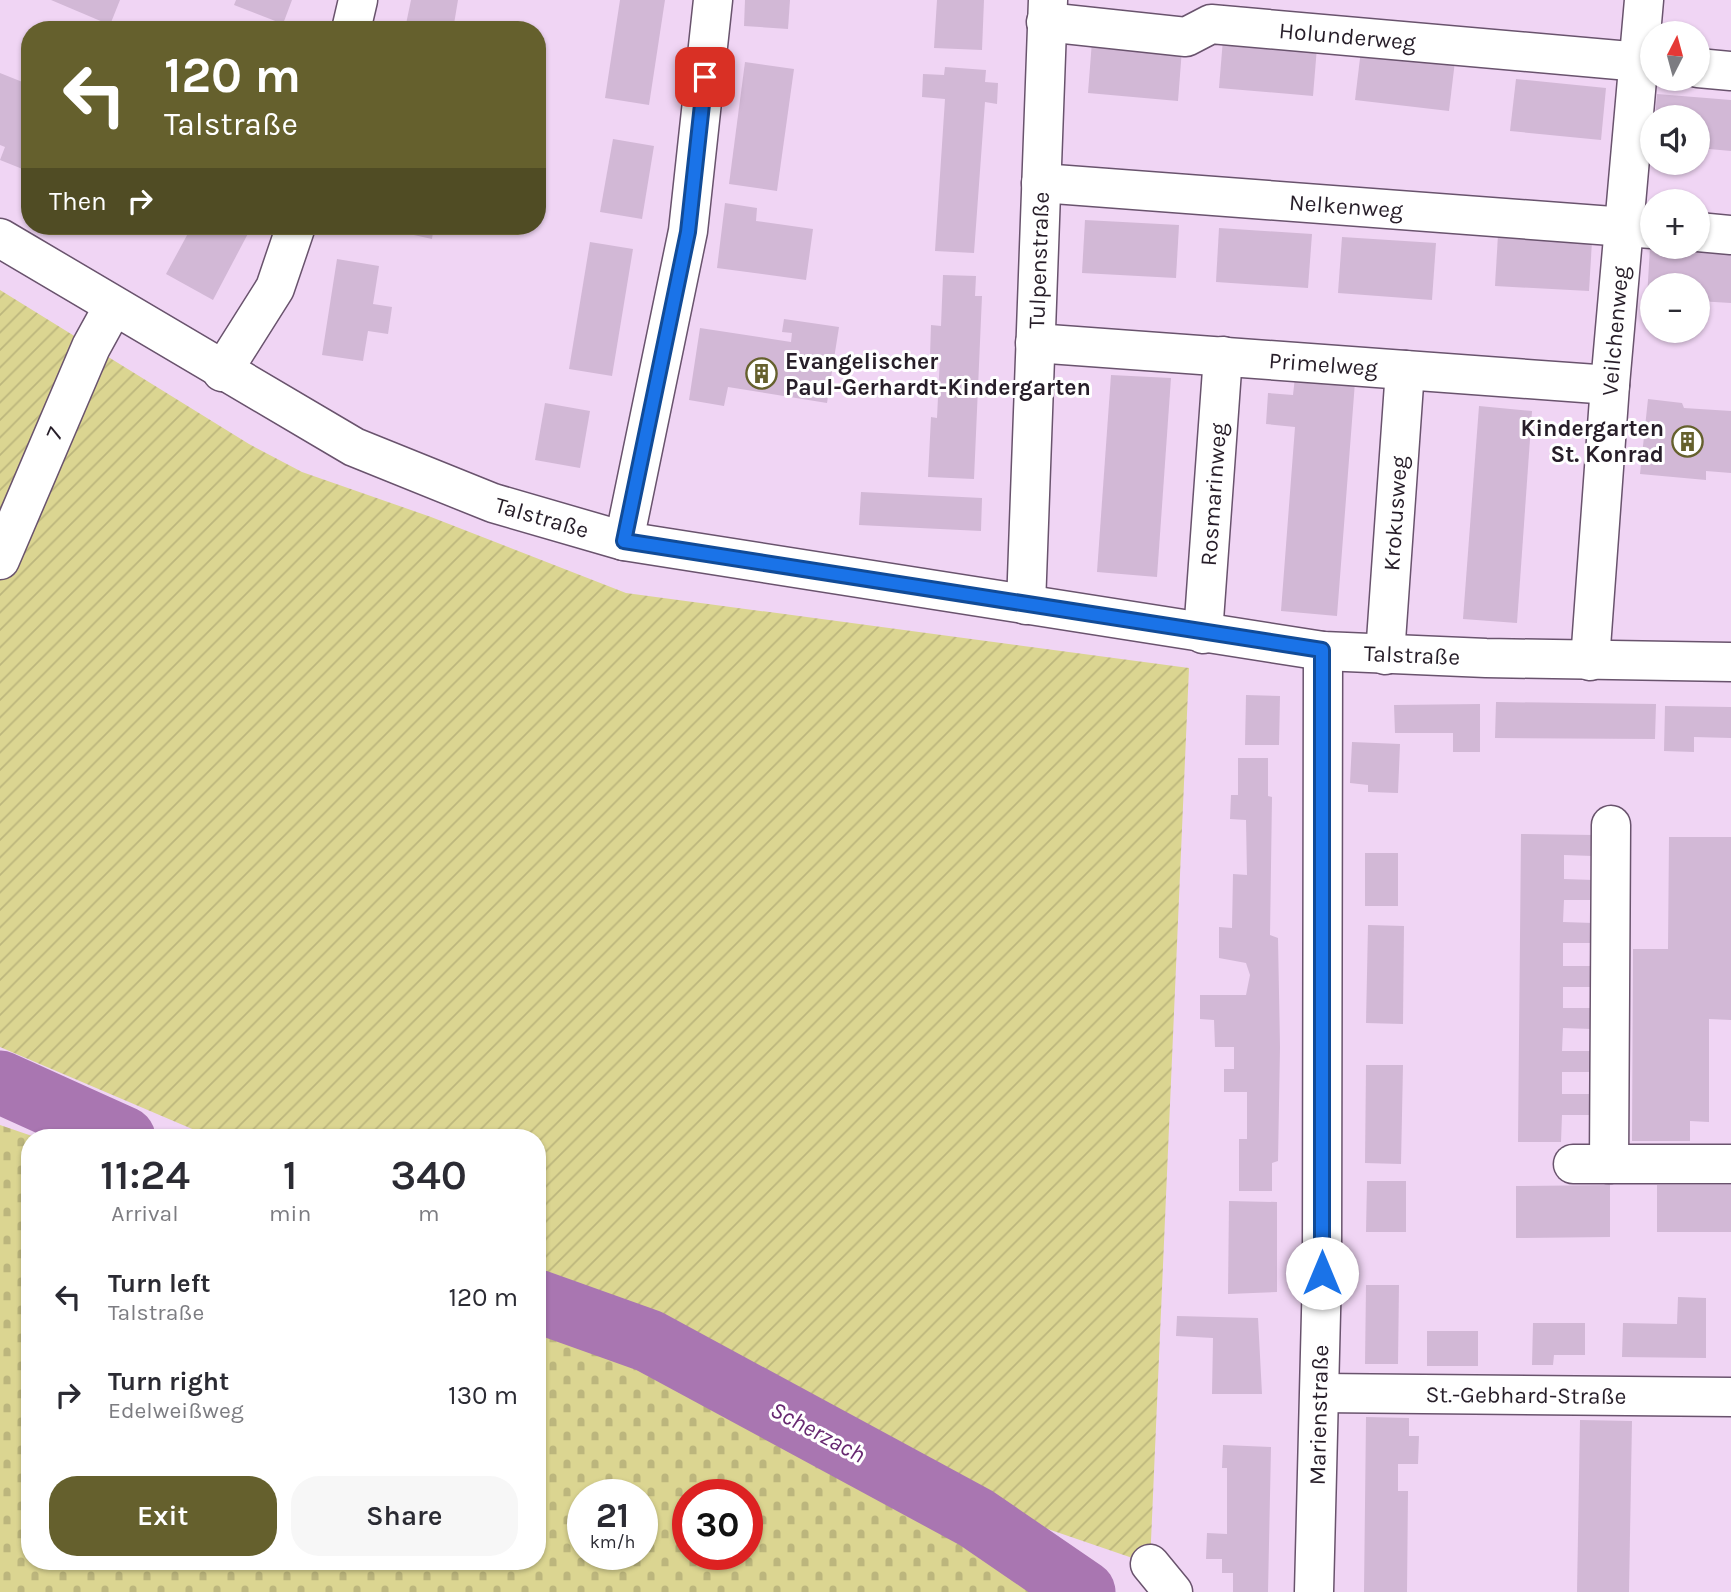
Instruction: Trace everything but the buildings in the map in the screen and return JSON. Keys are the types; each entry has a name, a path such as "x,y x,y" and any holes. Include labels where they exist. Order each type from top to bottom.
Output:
{"street":[{"path":"353,21 358,0"},
{"path":"624,541 688,232 713,0"},
{"name":"Veilchenweg","path":"1644,0 1644,21"},
{"name":"Holunderweg","path":"1047,11 1186,37 1211,24 1640,62"},
{"name":"Tulpenstraße","path":"1026,605 1047,11"},
{"path":"1710,69 1731,71"},
{"name":"Veilchenweg","path":"1590,661 1610,385 1638,228 1644,91"},
{"name":"Nelkenweg","path":"1041,183 1638,228"},
{"path":"1710,233 1731,235"},
{"path":"222,372 275,288 293,235"},
{"name":"Talstraße","path":"0,238 222,372 354,447 493,503 624,541 1203,634 1322,650 1385,655 1731,662"},
{"name":"7","path":"0,560 91,347 113,307"},
{"name":"Primelweg","path":"1035,343 1610,385"},
{"name":"Rosmarinweg","path":"1203,634 1223,356"},
{"name":"Krokusweg","path":"1385,655 1405,370"},
{"name":"Marienstraße","path":"1314,1592 1321,1393 1322,650"},
{"path":"1611,825 1591,1164 1731,1164"},
{"name":"St.-Gebhard-Straße","path":"1321,1393 1731,1396"}],"green space":[{"path":"0,290 249,444 302,472 431,517 626,593 1189,668 1150,1564 963,1500 709,1348 546,1280 546,1129 192,1129 0,1047"},
{"path":"0,1125 21,1132 21,1570 546,1570 546,1321 698,1376 1063,1592 0,1592"}],"waterway":[{"name":"Scherzach","path":"0,1082 104,1129"},
{"name":"Scherzach","path":"546,1304 649,1341 976,1518 1084,1592"}],"place":[{"name":"Evangelischer Paul-Gerhardt-Kindergarten","path":"762,374"},
{"name":"Kindergarten St. Konrad","path":"1687,441"}],"route":[{"path":"705,77 688,232 624,541 1203,634 1322,650 1322,1273"}]}
